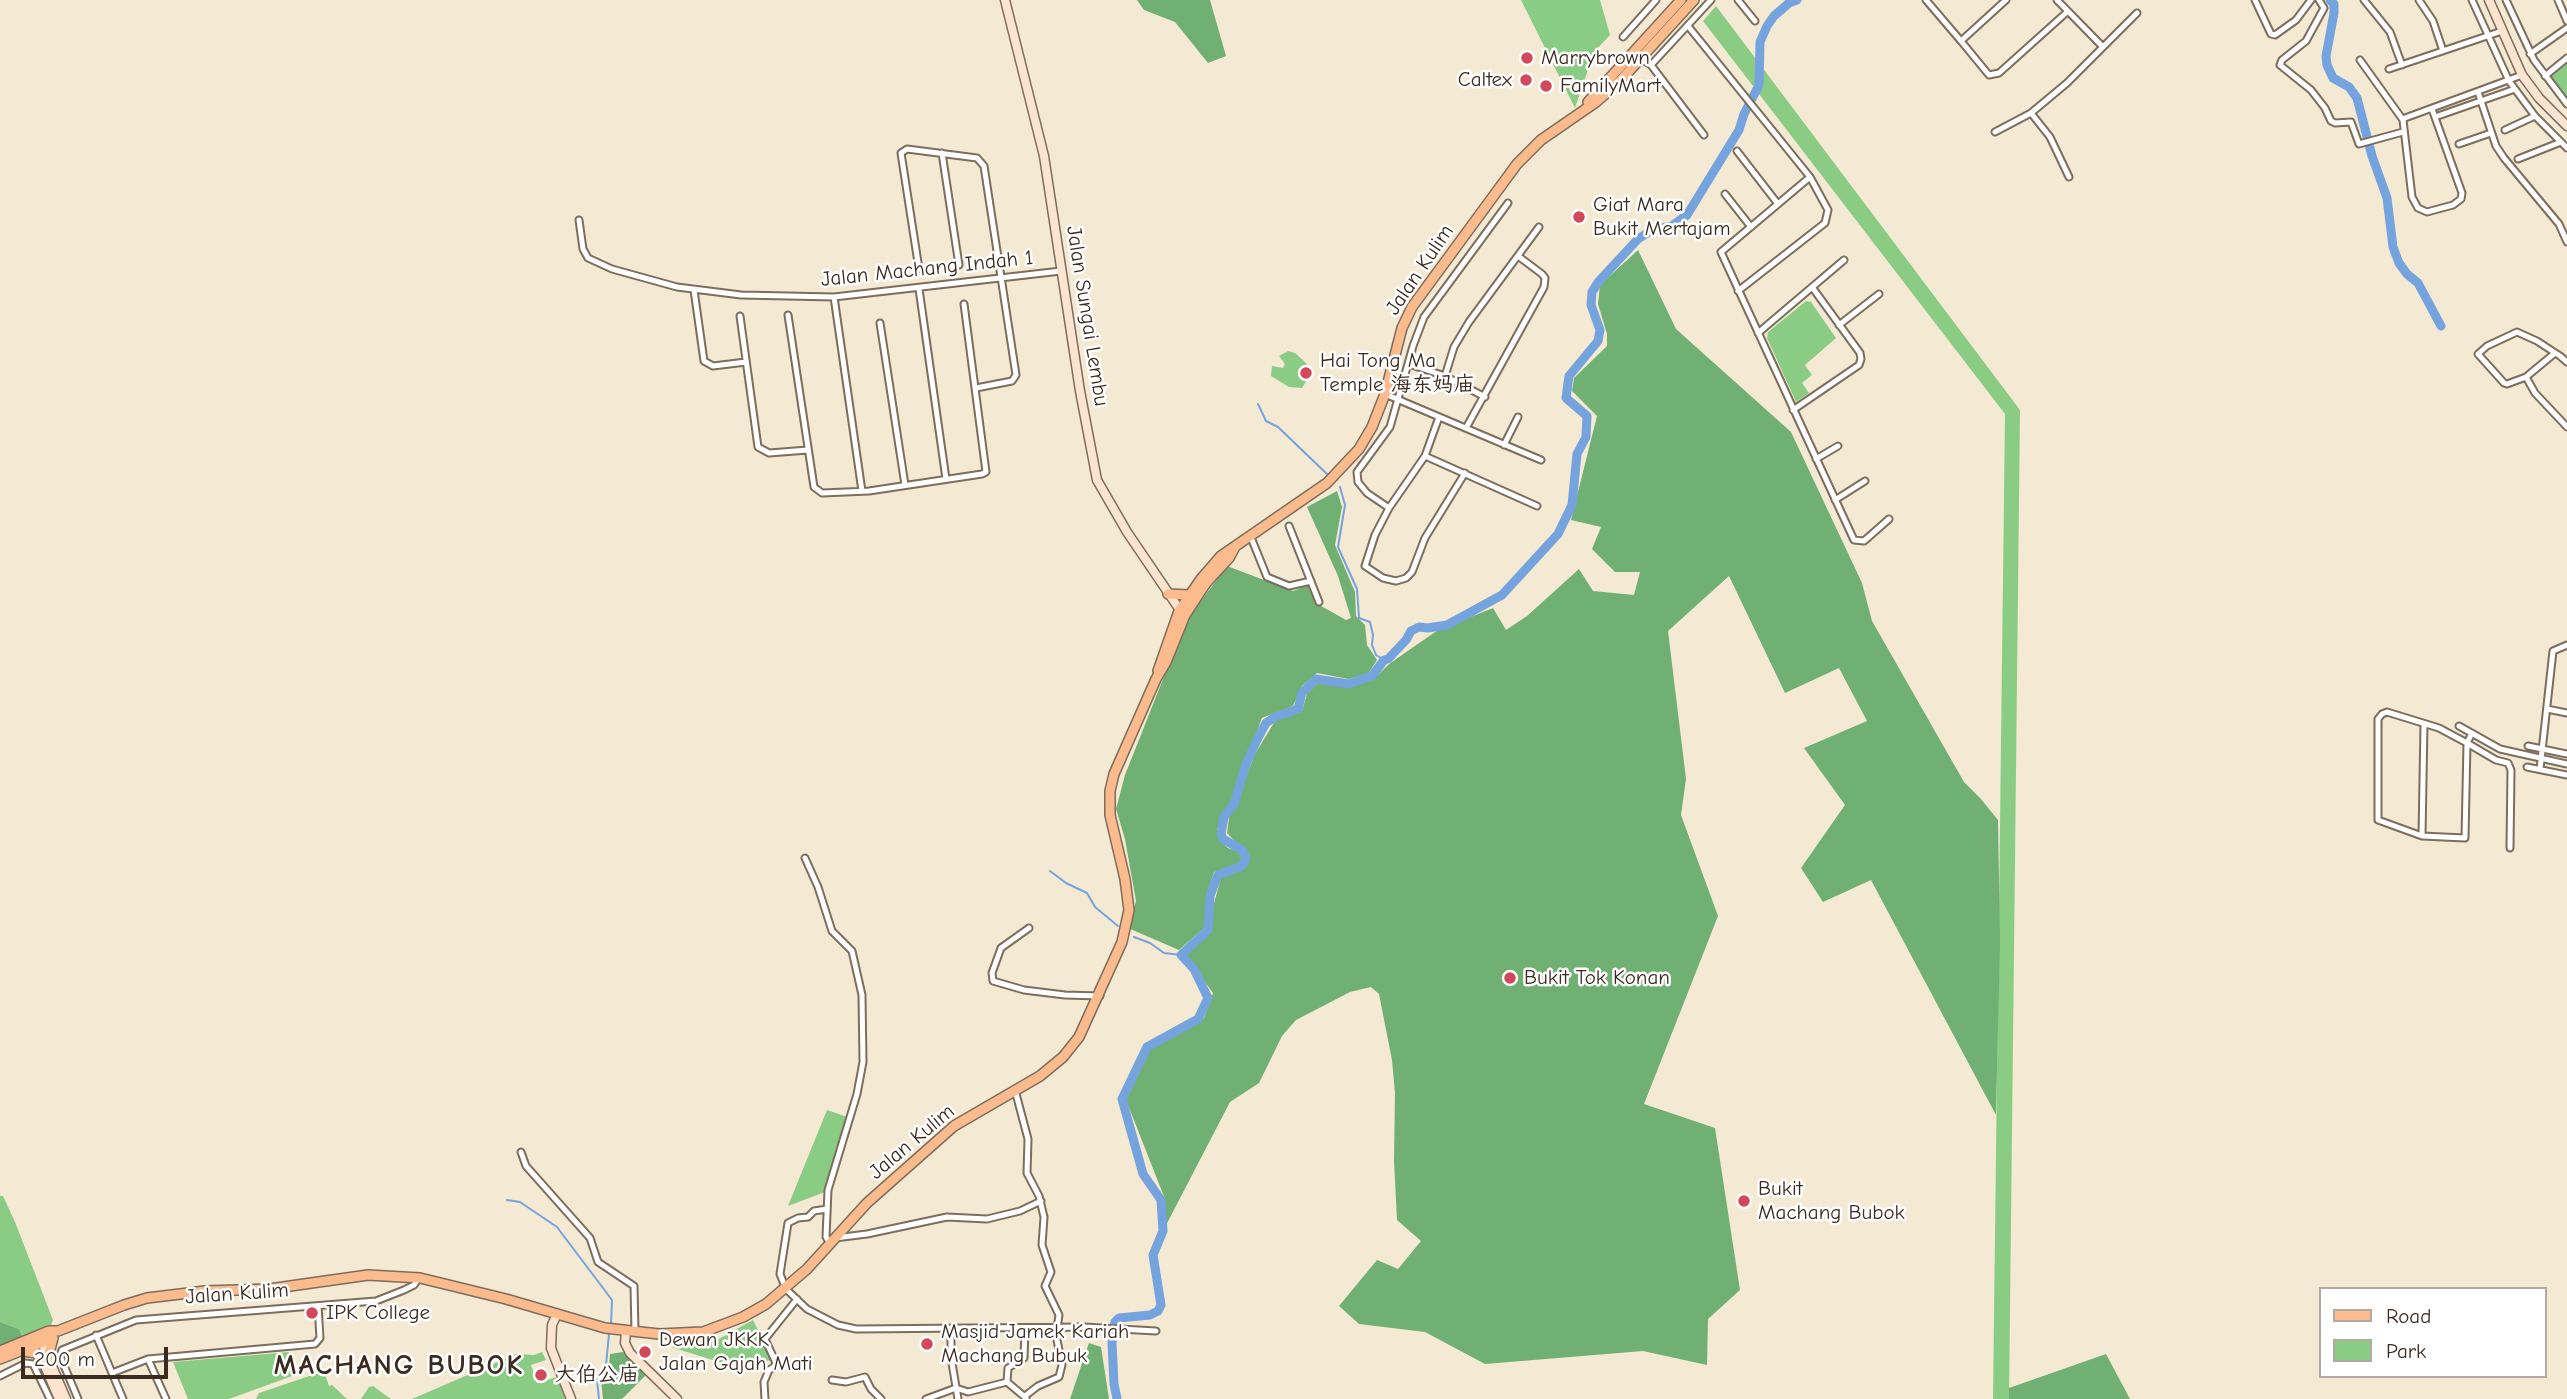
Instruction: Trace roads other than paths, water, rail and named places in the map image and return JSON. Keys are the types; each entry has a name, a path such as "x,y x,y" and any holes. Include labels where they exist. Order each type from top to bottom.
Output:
{"main road":[{"name":"Jalan Sungai Lembu","path":"1005,0 1044,156 1080,391 1097,480 1107,500 1182,613"},
{"path":"2489,0 2522,75 2539,98 2567,126"},
{"path":"1578,114 1596,102 1641,59 1682,2"},
{"path":"1578,114 1682,2"},
{"name":"Jalan Kulim","path":"0,1359 20,1351 49,1331 56,1334 124,1305 169,1294 269,1289 369,1275 420,1278 506,1299 605,1328 673,1335 704,1332 750,1313 786,1289 874,1196 954,1126 1040,1076 1063,1058 1079,1037 1100,996 1122,942 1129,910 1125,879 1111,824 1110,791 1117,767 1156,679 1160,660 1189,595 1221,555 1320,488 1338,473 1359,449 1372,427 1385,394 1402,328 1412,307 1517,164 1541,140 1578,114"},
{"name":"Jalan Kulim","path":"1182,613 1229,558 1235,547"},
{"path":"1168,594 1189,595"},
{"path":"557,1314 552,1325 551,1348 571,1399"},
{"path":"625,1332 625,1343 630,1353 677,1399"},
{"path":"41,1361 56,1334"},
{"path":"37,1340 41,1361 57,1378 66,1399"},
{"name":"Jalan Kulim","path":"0,1351 37,1340"},
{"path":"20,1351 36,1353 59,1399"}],"street":[{"path":"1623,37 1656,0"},
{"path":"1651,65 1711,0"},
{"path":"1738,0 1755,21"},
{"path":"1926,0 1989,75 1994,75 2067,12"},
{"path":"1931,6 1938,0"},
{"path":"1962,40 2006,0"},
{"path":"2057,0 2103,47"},
{"path":"2255,0 2271,34 2275,35 2296,20 2311,0"},
{"path":"2319,0 2324,8 2306,41 2280,63 2311,90 2331,121 2351,122 2358,143 2368,143 2403,132"},
{"path":"2364,0 2390,32 2402,65"},
{"path":"2419,0 2433,22 2443,51"},
{"path":"2472,0 2509,81 2535,117 2567,148"},
{"path":"2506,0 2530,54 2567,104"},
{"path":"2558,0 2567,21"},
{"path":"1995,132 2031,113 2067,83 2137,13"},
{"path":"1688,26 1810,177 1828,210 1825,223 1738,291"},
{"path":"2530,54 2567,28"},
{"path":"2389,69 2502,31"},
{"path":"2545,76 2567,58"},
{"path":"1641,59 1651,65 1704,135"},
{"path":"2360,60 2403,120 2414,202 2422,211 2427,212 2453,205 2461,199 2462,188 2432,109"},
{"path":"2403,120 2522,75"},
{"path":"2435,117 2515,89"},
{"path":"2477,92 2491,133 2504,158 2559,224 2567,242"},
{"path":"2031,113 2050,137 2069,177"},
{"path":"2505,130 2535,117"},
{"path":"2459,144 2491,133"},
{"path":"2518,159 2561,142"},
{"path":"919,269 901,153 907,149 977,158 984,166 1016,374 1012,381 976,388"},
{"path":"1737,151 1778,204"},
{"path":"942,153 959,265"},
{"path":"1810,177 1721,252 1854,540 1864,541 1889,519"},
{"path":"1726,194 1752,227"},
{"name":"Jalan Kulim","path":"1389,508 1367,493 1358,482 1357,472 1390,427 1424,317 1508,203"},
{"name":"Jalan Machang Indah 1","path":"579,220 583,249 588,258 612,269 677,287 741,295 834,297 1061,271"},
{"path":"1445,376 1454,347 1469,322 1539,227"},
{"path":"1466,428 1544,287 1545,278 1542,274 1518,256"},
{"path":"1758,333 1844,260"},
{"path":"1793,410 1859,365 1861,359 1860,353 1812,287"},
{"path":"694,289 704,361 713,366 746,362"},
{"path":"919,289 946,479"},
{"path":"1839,325 1879,293"},
{"path":"834,297 862,491"},
{"path":"788,315 814,487 822,494 982,474 987,468 964,304"},
{"path":"740,316 758,447 769,453 808,450"},
{"path":"880,323 905,485"},
{"path":"2555,353 2526,377 2507,384 2480,357 2479,352 2517,331 2537,341 2555,353 2567,362"},
{"path":"1409,364 1445,376 1485,397"},
{"path":"2526,377 2535,393 2567,427"},
{"path":"1385,394 1541,460"},
{"path":"1438,416 1425,456 1389,508 1365,566 1383,579 1396,581 1406,578 1412,572 1425,538 1465,473"},
{"path":"1504,445 1518,417"},
{"path":"1816,459 1838,446"},
{"path":"1425,456 1537,506"},
{"path":"1835,500 1865,481"},
{"path":"1289,526 1319,602"},
{"path":"1250,535 1267,577 1289,586 1311,581"},
{"path":"2540,769 2554,650 2567,645"},
{"path":"2547,709 2567,713"},
{"path":"2472,733 2467,743 2465,838 2422,836 2378,820 2379,717 2388,712 2439,728 2467,743 2496,760 2508,763 2511,767 2510,848"},
{"path":"2422,836 2424,724"},
{"path":"2459,726 2500,749 2567,764"},
{"path":"2528,746 2567,754"},
{"path":"2527,767 2567,775"},
{"path":"805,858 818,887 832,932 852,951 862,995 863,1062 857,1094 828,1190 826,1237 833,1240 947,1217 987,1219 1020,1211 1041,1201"},
{"path":"1029,928 1002,948 992,973 993,981 1024,990 1100,996"},
{"path":"1015,1090 1028,1139 1027,1173 1041,1201 1044,1226 1042,1245 1051,1272 1045,1286 1059,1315 1056,1335 1062,1365 1059,1377 1038,1386 1025,1397 1007,1382 1006,1376 1010,1366 1024,1358 1025,1328"},
{"path":"521,1152 526,1166 590,1238 598,1262 634,1286 625,1332"},
{"path":"827,1209 814,1210 808,1217 798,1218 786,1227 780,1274 786,1289 797,1298 823,1318 849,1329 1105,1328 1156,1331"},
{"name":"Jalan Kulim","path":"67,1373 60,1356 62,1350 136,1320 376,1301 414,1285 420,1278"},
{"path":"765,1399 764,1382 769,1370 776,1363 765,1339 797,1298"},
{"path":"112,1373 148,1359 315,1344 320,1338 318,1306"},
{"path":"951,1329 951,1357 958,1399"},
{"path":"96,1335 123,1399"},
{"path":"148,1359 166,1399"},
{"path":"0,1376 26,1363 41,1361 50,1399"},
{"path":"57,1378 67,1373 78,1399"},
{"path":"832,1380 846,1382 865,1377 871,1389 881,1399"},
{"path":"926,1399 956,1388 968,1392 1007,1382"}],"waterway":[{"path":"1117,1399 1112,1343 1115,1322 1119,1318 1150,1315 1158,1311 1161,1305 1153,1255 1163,1231 1161,1200 1143,1174 1122,1099 1147,1047 1198,1019 1208,998 1194,969 1181,955 1208,930 1210,896 1218,875 1242,866 1246,858 1242,850 1223,839 1221,834 1224,817 1234,804 1256,742 1266,723 1298,709 1302,693 1316,679 1348,684 1372,676 1384,660 1406,640 1411,631 1419,627 1447,625 1502,595 1558,534 1572,505 1577,454 1586,437 1587,416 1566,398 1569,376 1598,341 1600,330 1591,305 1592,292 1638,239 1652,230 1672,226 1687,215 1739,130 1759,85 1760,42 1767,26 1774,16 1789,3 1797,0"},
{"path":"2330,0 2334,4 2334,13 2326,56 2327,65 2333,78 2349,87 2357,98 2372,156 2387,198 2393,247 2399,263 2418,283 2441,326"},
{"path":"1258,404 1266,421 1278,427 1328,475"},
{"path":"1340,487 1345,505 1338,547 1357,589 1359,618 1370,622 1372,645 1376,655 1384,660"},
{"path":"1050,871 1066,883 1087,893 1095,907 1118,926"},
{"path":"1134,937 1150,943 1164,953 1181,955"},
{"path":"507,1200 520,1202 557,1227 612,1300 611,1325"},
{"path":"599,1399 597,1380 606,1365 609,1334"}],"place":[{"name":"Marrybrown","path":"1527,58"},
{"name":"Caltex","path":"1526,80"},
{"name":"FamilyMart","path":"1546,86"},
{"name":"Giat Mara Bukit Mertajam","path":"1579,217"},
{"name":"Hai Tong Ma Temple 海东妈庙","path":"1306,373"},
{"name":"Bukit Tok Konan","path":"1510,978"},
{"name":"Bukit Machang Bubok","path":"1744,1201"},
{"name":"IPK College","path":"312,1313"},
{"name":"Masjid Jamek Kariah Machang Bubuk","path":"927,1344"},
{"name":"Dewan JKKK Jalan Gajah Mati","path":"645,1352"},
{"name":"大伯公庙","path":"541,1375"}],"district":[{"name":"MACHANG BUBOK","path":"399,1366"}]}
